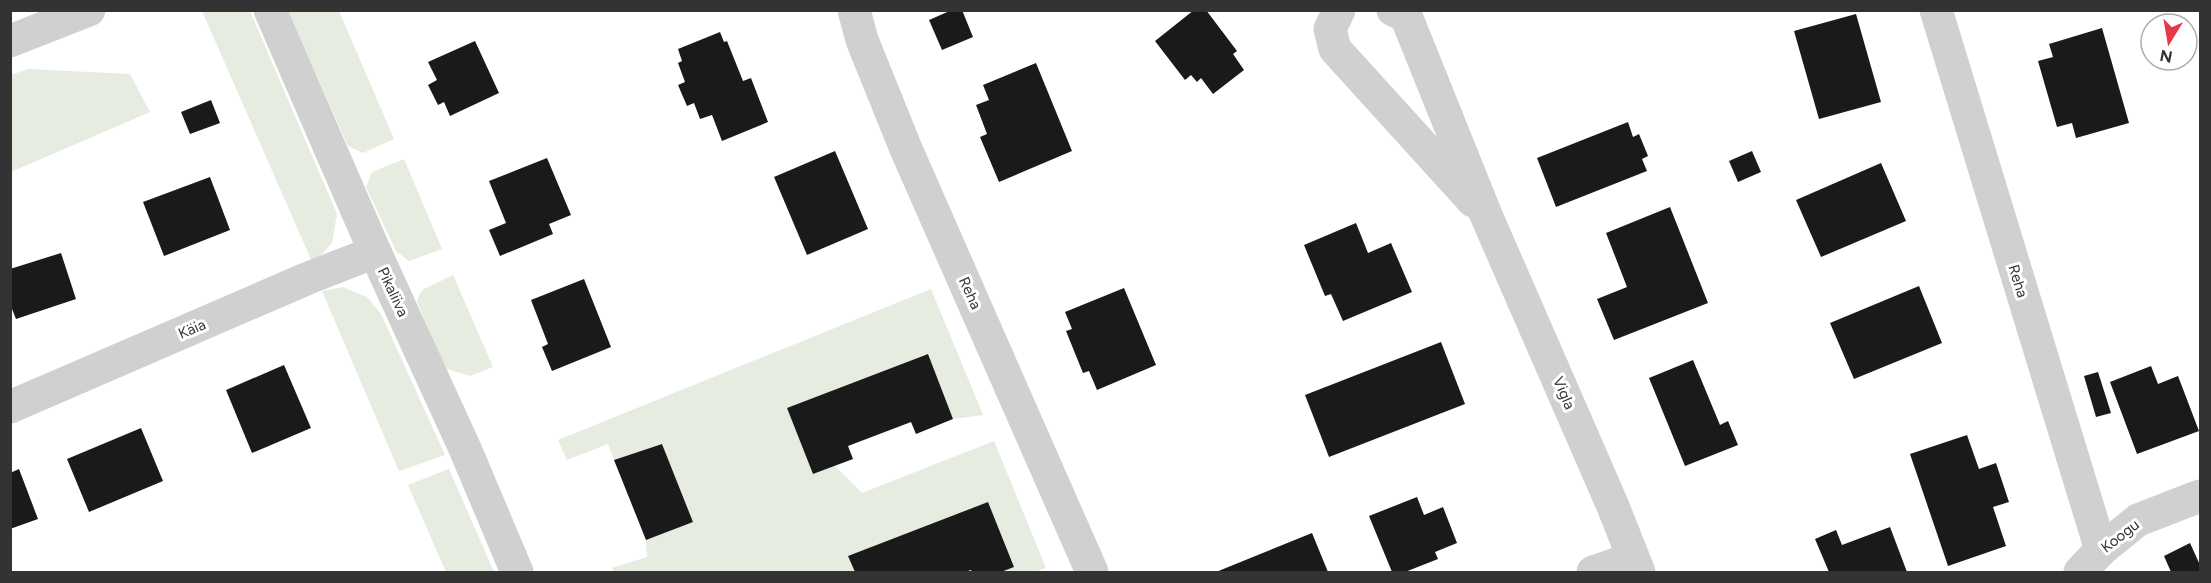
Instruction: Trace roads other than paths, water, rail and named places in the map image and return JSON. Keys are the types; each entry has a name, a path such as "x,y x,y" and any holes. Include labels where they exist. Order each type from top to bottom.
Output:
{"street":[{"path":"10,41 89,10"},
{"name":"Pikaliiva","path":"270,10 375,252 466,451 517,573"},
{"name":"Reha","path":"854,10 861,40 906,149 1092,573"},
{"name":"Vigla","path":"1340,10 1330,29 1335,49 1486,215"},
{"name":"Vigla","path":"1393,10 1406,16 1486,215 1602,481 1636,565"},
{"name":"Reha","path":"1936,10 2091,561"},
{"name":"Käia","path":"10,407 295,284 375,252"},
{"name":"Koogu","path":"2091,561 2138,520 2200,496"},
{"path":"1593,573 1636,565"}]}
